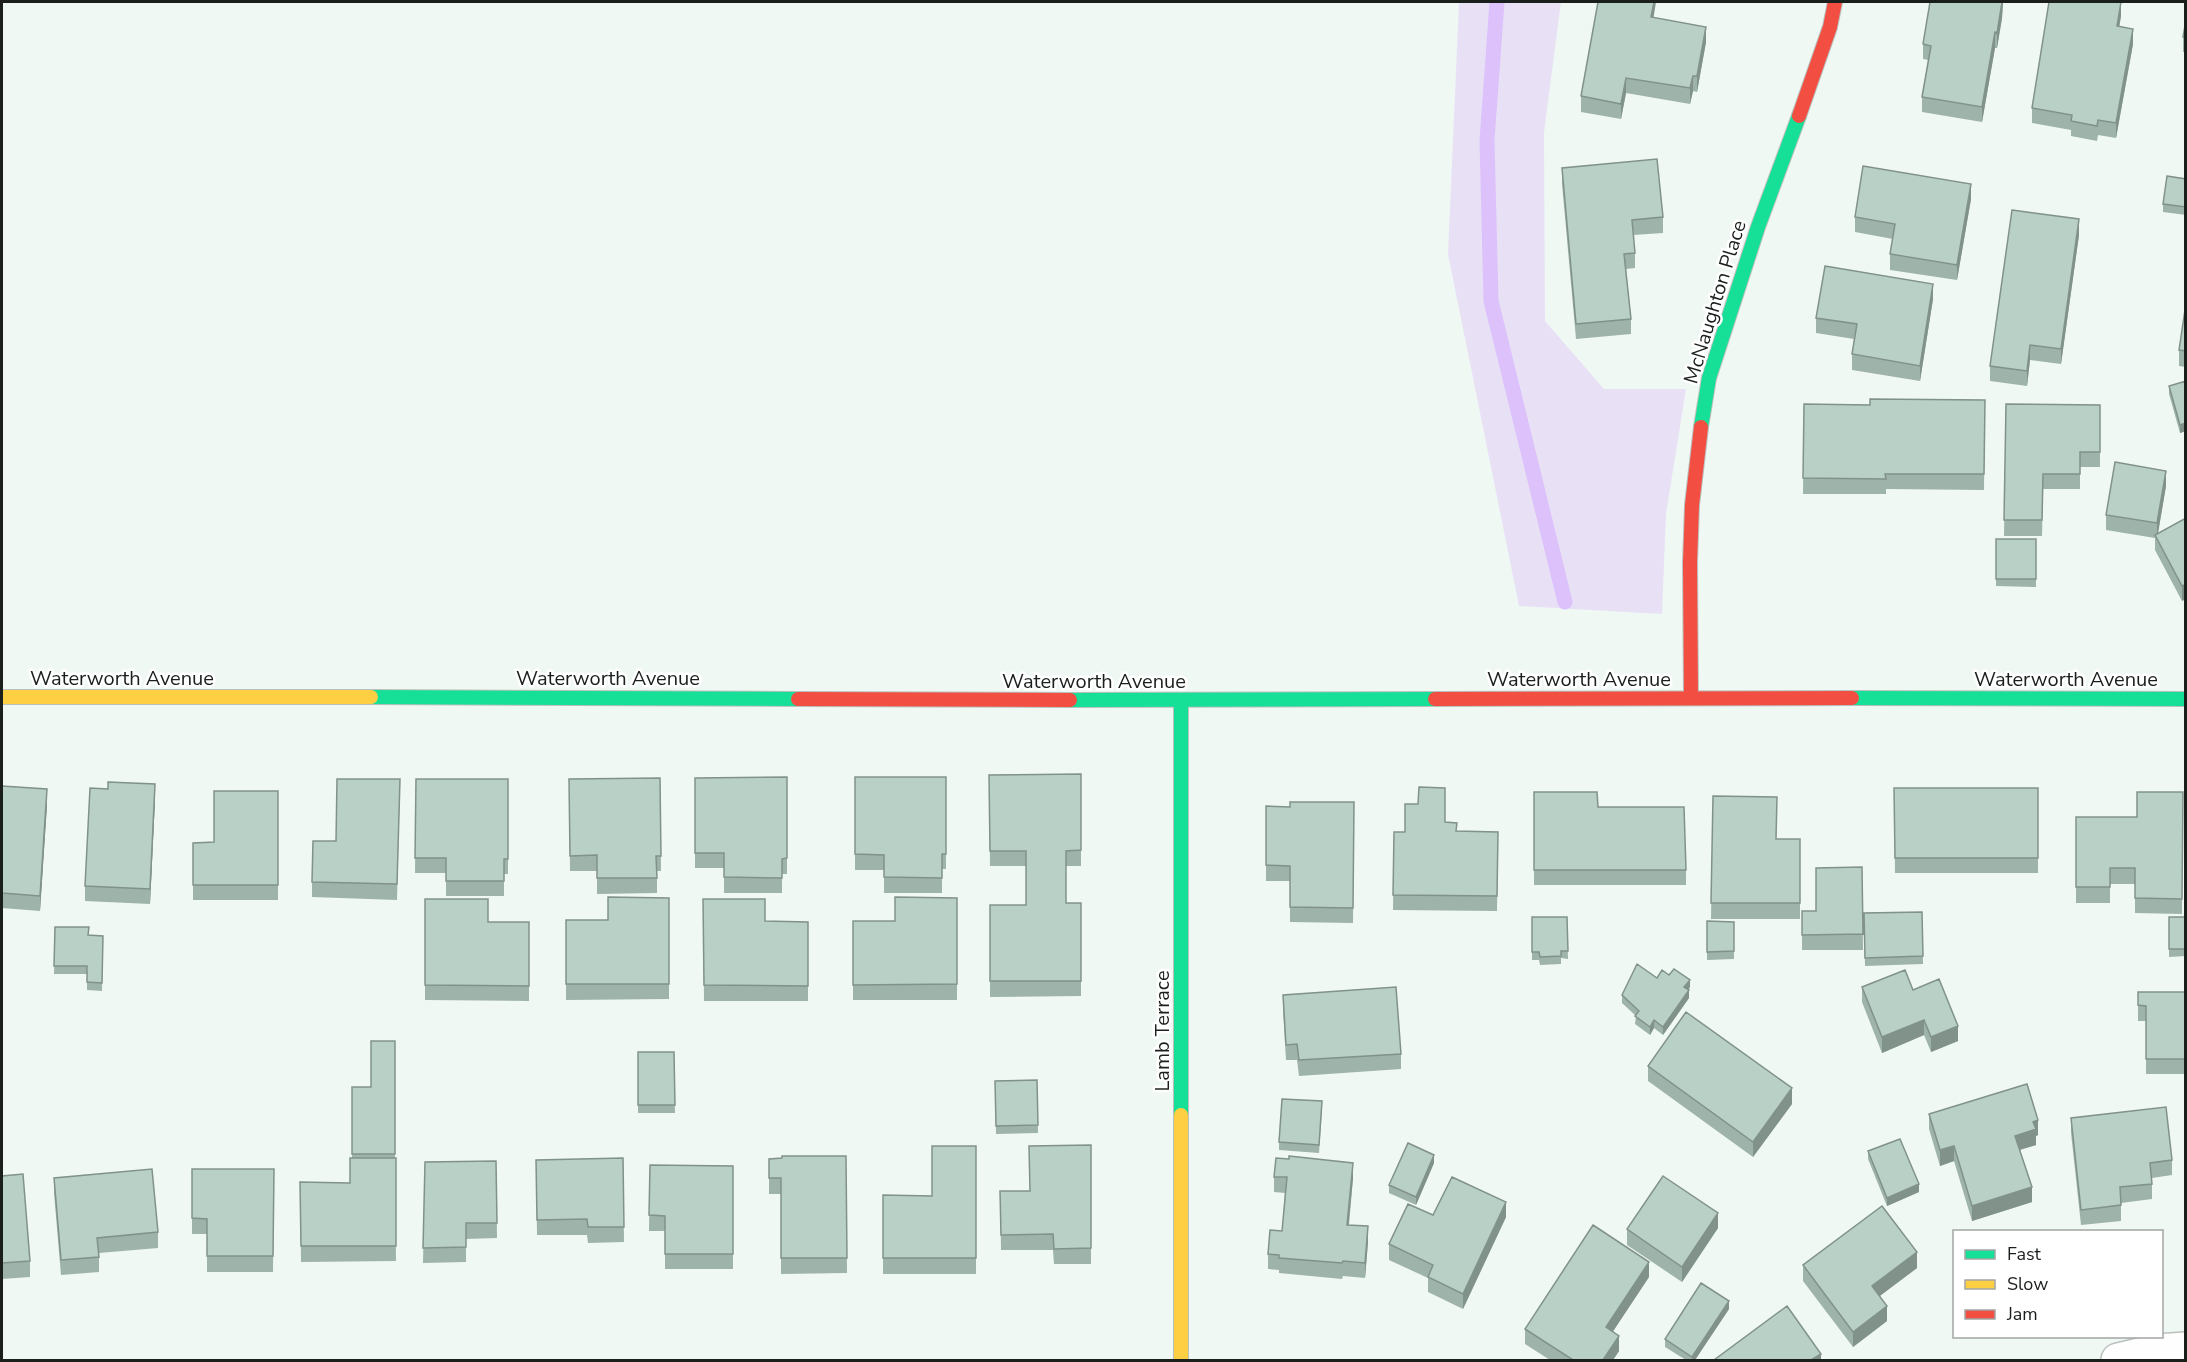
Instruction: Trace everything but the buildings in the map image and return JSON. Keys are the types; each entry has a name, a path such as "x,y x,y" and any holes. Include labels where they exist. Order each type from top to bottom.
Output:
{"street":[{"name":"McNaughton Place","path":"1691,698 1692,505 1697,452 1709,378 1758,226 1830,27 1835,2"},
{"name":"Waterworth Avenue","path":"2,697 549,697 1181,701 1691,698 2186,699"},
{"name":"Lamb Terrace","path":"1181,701 1181,1360"},
{"path":"2118,1360 2156,1352 2186,1349"}],"shaded area":[{"path":"1459,2 1561,2 1544,132 1545,321 1604,389 1686,389 1666,514 1662,614 1519,606 1448,254"}],"waterway":[{"path":"1497,2 1487,140 1491,301 1565,602"}],"traffic: fast":[{"path":"1701,427 1709,378 1758,227 1799,116"},
{"path":"371,697 798,699"},
{"path":"1852,698 2186,699"},
{"path":"1070,700 1435,699"},
{"path":"1181,701 1181,1115"}],"traffic: slow":[{"path":"2,697 371,697"},
{"path":"1181,1115 1181,1360"}],"traffic: jam":[{"path":"1799,116 1830,27 1835,2"},
{"path":"1691,698 1692,505 1701,427"},
{"path":"1435,699 1852,698"},
{"path":"798,699 1070,700"}]}
